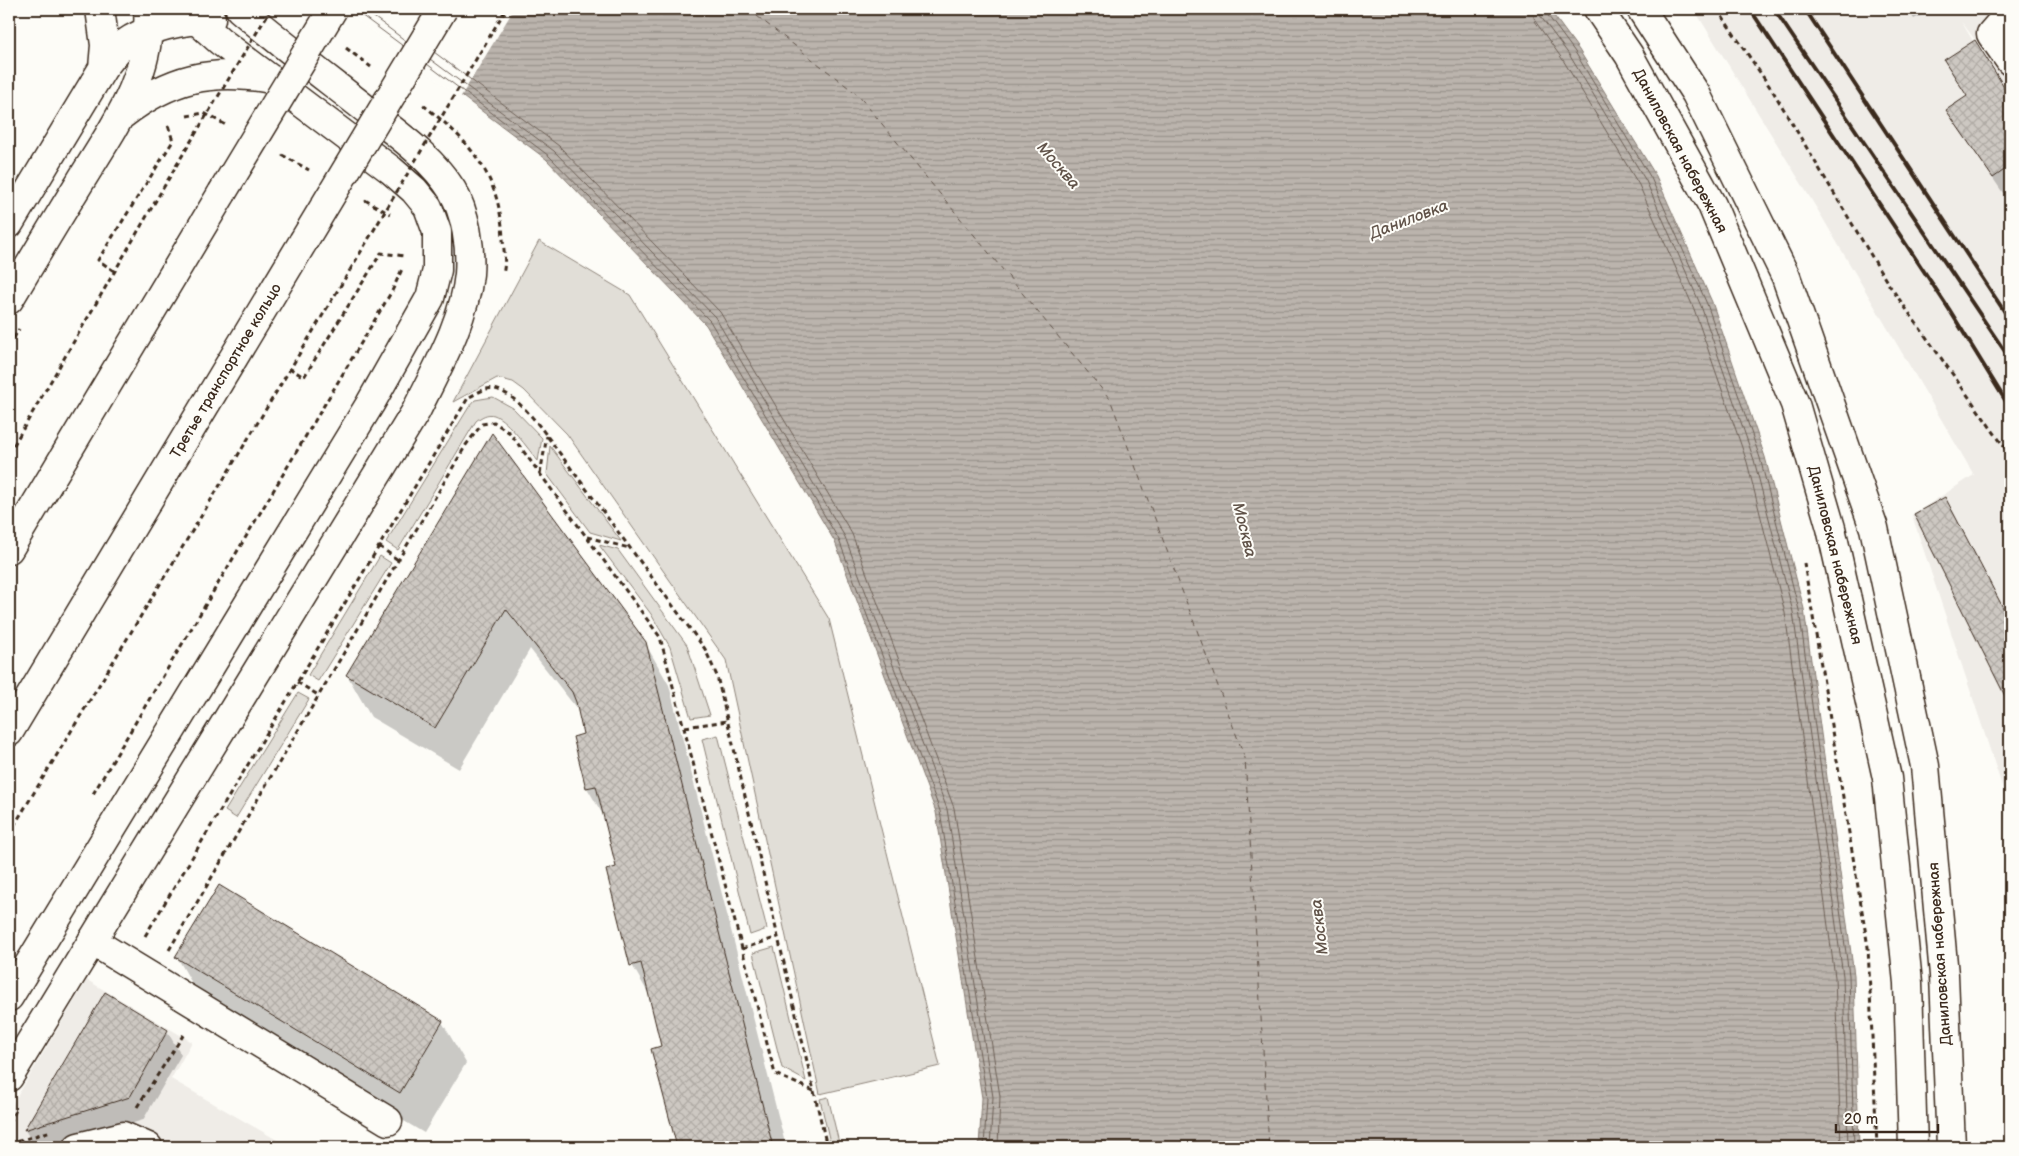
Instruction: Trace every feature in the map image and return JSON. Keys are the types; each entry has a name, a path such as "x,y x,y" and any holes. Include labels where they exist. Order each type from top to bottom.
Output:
{"main road":[{"path":"100,9 105,45 103,68"},
{"path":"9,549 333,9"},
{"name":"Третье транспортное кольцо","path":"9,732 443,9"},
{"name":"Даниловская набережная","path":"1598,9 1629,55 1712,205 1795,404 1831,528 1886,778 1908,983 1913,1147"},
{"name":"Даниловская набережная","path":"1641,9 1696,94 1786,276 1874,528 1925,766 1944,975 1951,1147"},
{"path":"2010,12 1992,34 2010,61"},
{"path":"9,224 103,68 148,20 190,14 232,19 256,13 435,168 453,192 467,230 469,274 464,302 444,354 416,411 9,1078"},
{"path":"9,997 370,404 430,298 437,270 437,232 428,207 414,190 391,170 220,41 190,14"},
{"path":"9,300 121,116 136,81 147,48 148,20"},
{"path":"121,116 146,96 187,79 221,75 271,79"},
{"path":"92,942 388,1121"},
{"path":"78,1147 123,1136 148,1147"}],"path":[{"path":"9,834 506,9"},
{"path":"1717,9 1774,92 1887,282 2010,455"},
{"path":"9,453 176,166 256,13"},
{"path":"180,117 204,113 230,127"},
{"path":"160,124 174,119"},
{"path":"114,271 98,260 173,141 167,122"},
{"path":"274,151 317,174"},
{"path":"361,198 396,217"},
{"path":"90,798 392,291 402,270 406,248"},
{"path":"289,368 304,377 381,253 406,256"},
{"path":"128,964 468,398 488,389 507,393 533,417 548,436 704,649 717,676 827,1147"},
{"path":"152,979 466,445 482,424 494,422 510,433 660,637 775,1074 814,1091"},
{"path":"540,474 548,436"},
{"path":"586,537 631,549"},
{"path":"379,546 398,560"},
{"path":"1802,556 1868,947 1877,1147"},
{"path":"298,682 318,695"},
{"path":"685,727 727,721"},
{"path":"742,949 778,937"},
{"path":"128,1109 137,1106 200,1008"},
{"path":"9,1144 55,1130"}],"shaded area":[{"path":"1694,9 2000,9 1975,40 1961,21 1982,56 2010,24 2010,866 2003,789 1912,515 1974,475 1822,217"},
{"path":"539,241 630,295 829,619 940,1066 820,1094 726,660 567,434 524,390 513,382 497,378 453,402"},
{"path":"493,397 513,408 542,438 538,461 500,418 494,415 482,417 476,421 398,550 386,542 469,407 475,400"},
{"path":"550,446 621,541 590,532 547,474"},
{"path":"599,545 618,550 687,645 710,715 691,718 670,647 651,614"},
{"path":"380,556 391,563 318,681 308,675"},
{"path":"298,693 309,699 236,818 225,811"},
{"path":"718,735 767,929 750,935 702,739"},
{"path":"774,947 806,1081 782,1068 753,953"},
{"path":"87,980 192,1042 171,1079 289,1147 9,1147 9,1110"},
{"path":"828,1097 840,1147 831,1147 820,1099"}],"water":[{"path":"345,9 1549,9 1579,50 1656,176 1712,302 1765,457 1804,609 1854,975 1859,1147 979,1147 982,1098 936,812 835,542 706,325 546,159"}],"pier":[{"path":"342,9 514,9 460,98"}],"building":[{"path":"1975,40 2010,96 2010,166 1993,178 1946,110 1967,96 1944,60"},
{"path":"492,433 646,642 773,1147 677,1147 651,1049 661,1046 641,963 630,966 606,870 616,867 596,786 586,788 573,737 583,734 576,702 572,692 506,609 435,728 346,675"},
{"path":"1945,497 2010,621 2010,706 1914,514"},
{"path":"219,885 443,1021 400,1093 175,957"},
{"path":"105,992 168,1030 130,1097 24,1130"}],"ferry route":[{"path":"748,9 858,95 1110,399 1245,758 1269,1147"}],"railway":[{"path":"1750,9 1949,309 2010,408"},
{"path":"1774,9 2010,359"},
{"path":"1805,9 2010,320"}],"water label":[{"name":"Москва","path":"1058,166"},
{"name":"Даниловка","path":"1409,220"},
{"name":"Москва","path":"1244,530"},
{"name":"Москва","path":"1320,927"}]}
